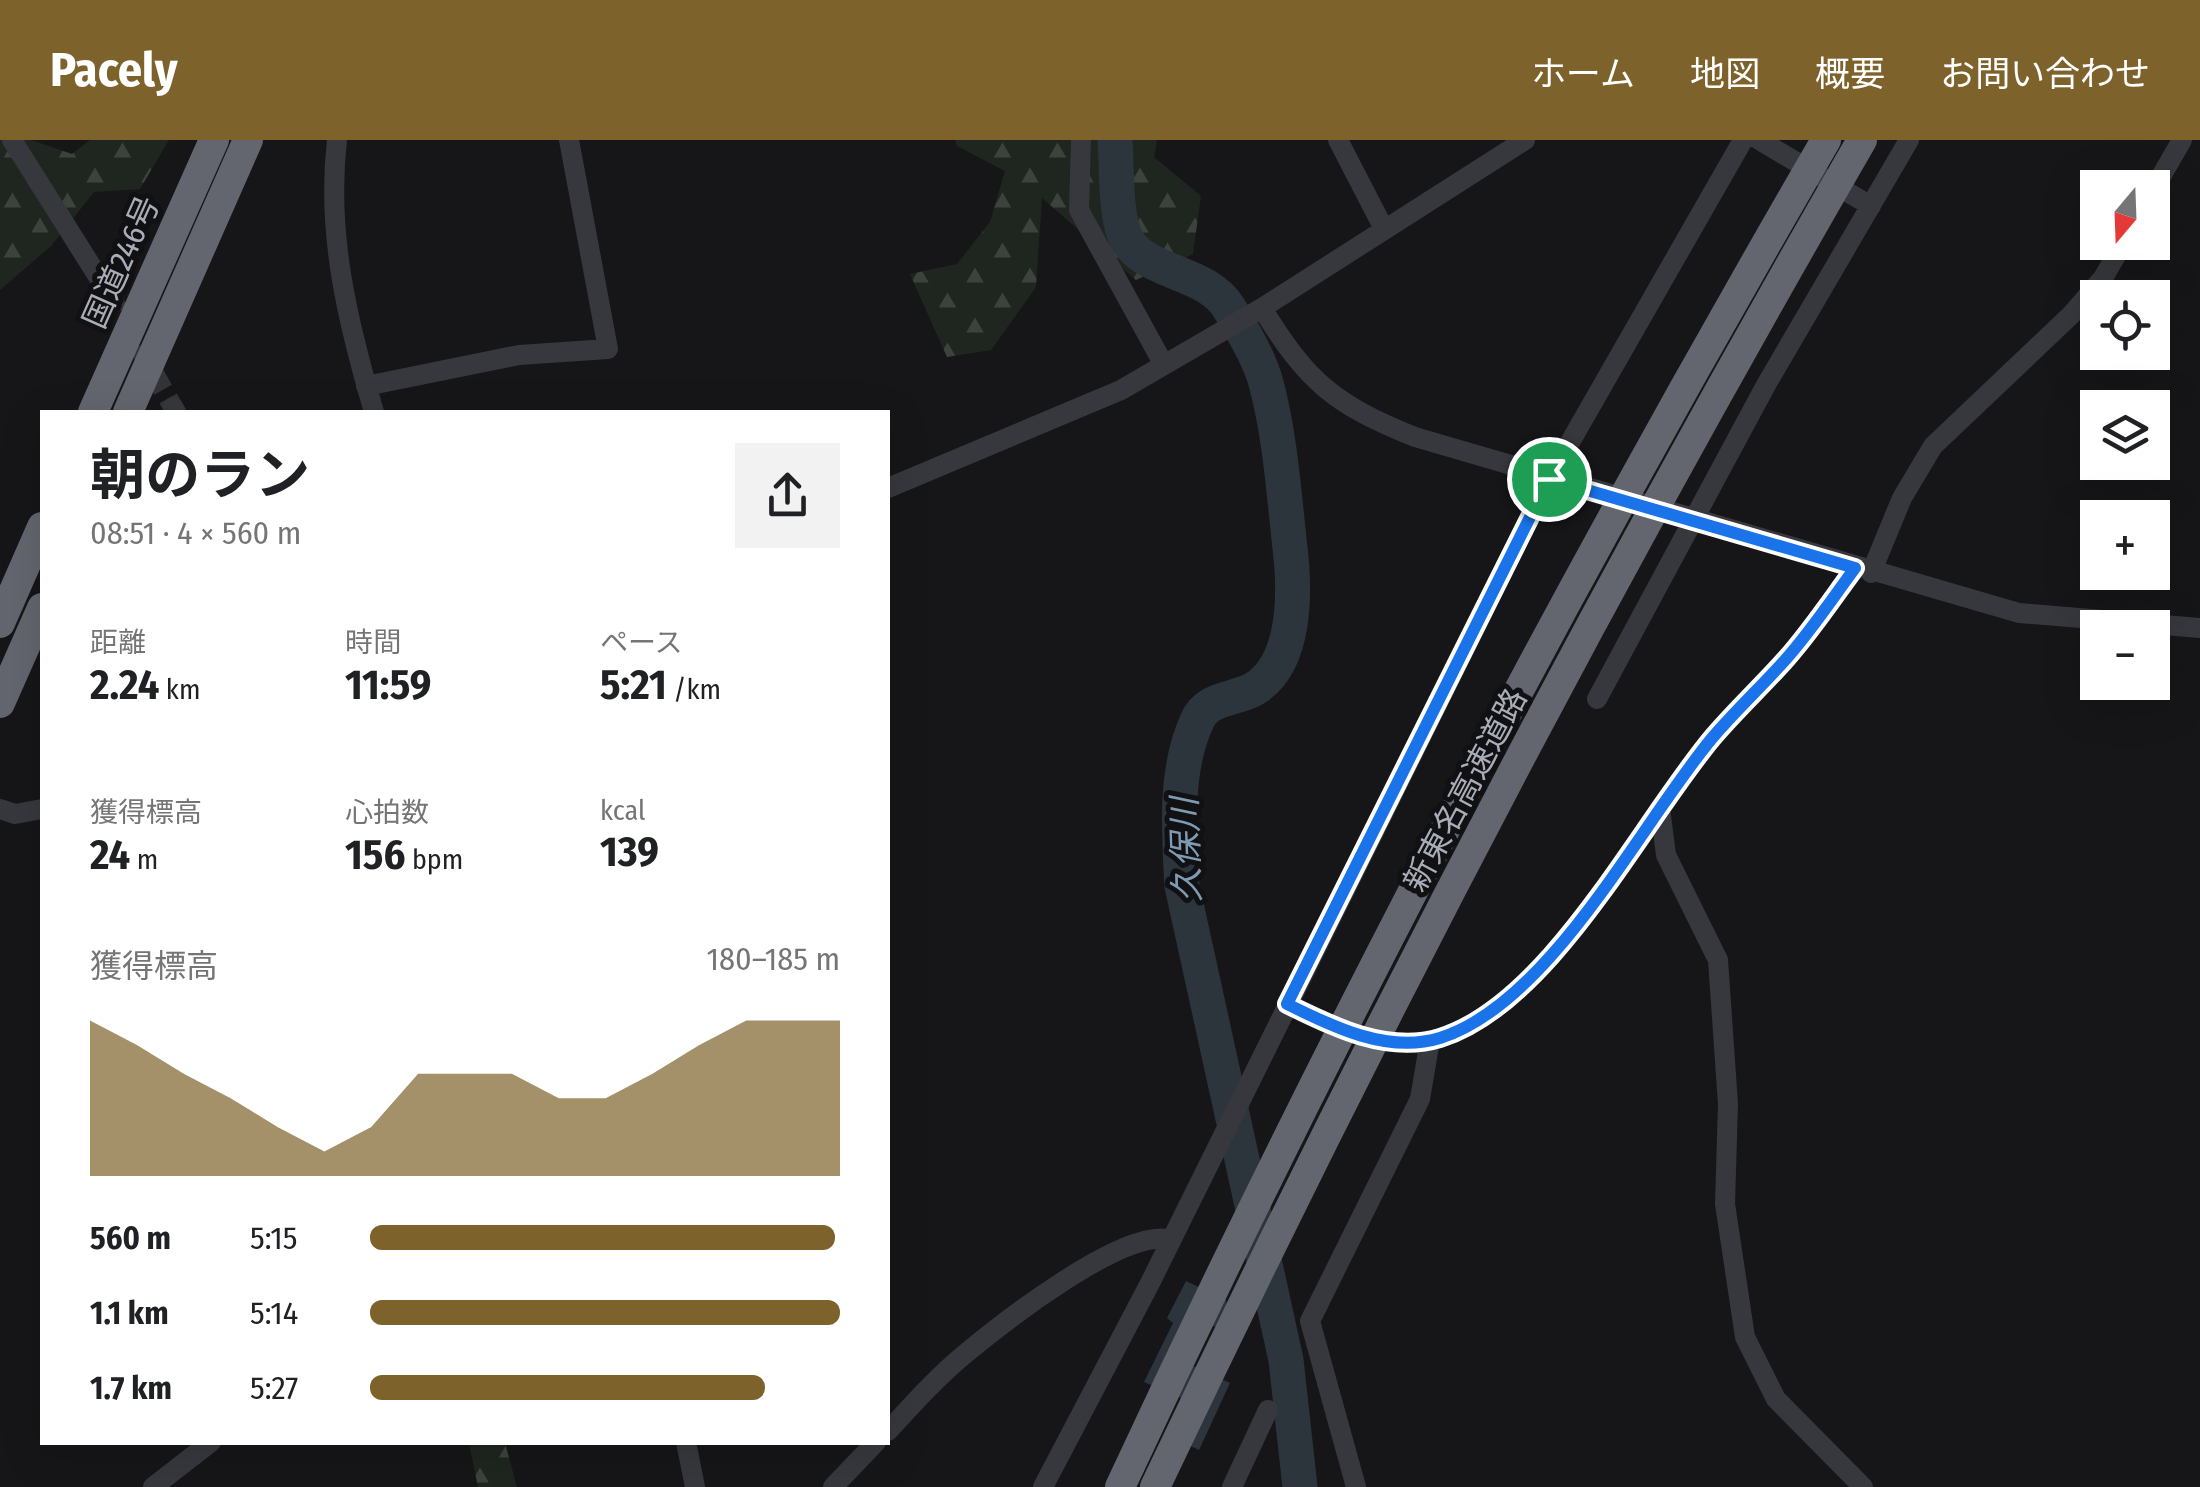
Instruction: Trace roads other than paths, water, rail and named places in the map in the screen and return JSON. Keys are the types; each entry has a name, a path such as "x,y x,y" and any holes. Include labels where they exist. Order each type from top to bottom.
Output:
{"highway":[{"name":"国道246号","path":"94,410 214,140"},
{"name":"国道246号","path":"129,410 248,140"},
{"name":"新東名高速道路","path":"1120,1487 1363,988 1550,629 1826,140"},
{"name":"新東名高速道路","path":"1155,1487 1394,1000 1716,392 1862,140"},
{"path":"0,623 40,532"},
{"path":"0,703 40,613"}],"street":[{"path":"12,140 109,294"},
{"path":"337,140 332,188 339,274 373,410"},
{"path":"366,386 519,355 608,350 570,140"},
{"path":"1081,140 1079,210 1164,364"},
{"path":"1338,140 1383,227"},
{"path":"1043,1487 1171,1240 1549,479 1743,140"},
{"path":"1758,140 1871,206"},
{"path":"1597,698 1691,520 1910,140"},
{"path":"2165,170 2182,140"},
{"path":"890,487 1121,390 1257,311 1518,142"},
{"path":"1287,1004 1352,1034 1380,1040 1430,1040 1462,1029 1517,988 1589,908 1713,738 1863,571 1933,446 2071,316 2104,278 2114,260"},
{"path":"1257,311 1292,358 1326,393 1416,437 1863,571 2019,613 2200,628"},
{"path":"1660,808 1666,855 1718,960 1728,1104 1725,1204 1745,1337 1776,1399 1863,1487"},
{"path":"0,809 15,814 40,809"},
{"path":"1356,1487 1310,1321 1420,1099 1430,1040"},
{"path":"890,1429 962,1356 1042,1297 1131,1244 1155,1237 1171,1240"},
{"path":"1232,1487 1268,1410"},
{"path":"153,1487 207,1445"},
{"path":"687,1445 695,1487"},
{"path":"833,1487 873,1445"}],"waterway":[{"name":"久保川","path":"1115,140 1123,231 1142,256 1204,285 1229,308 1263,374 1278,444 1293,584 1286,644 1268,677 1247,693 1207,707 1197,721 1181,781 1179,824 1182,886 1286,1360 1300,1487"}],"tunnel":[{"path":"109,294 173,407"}]}
